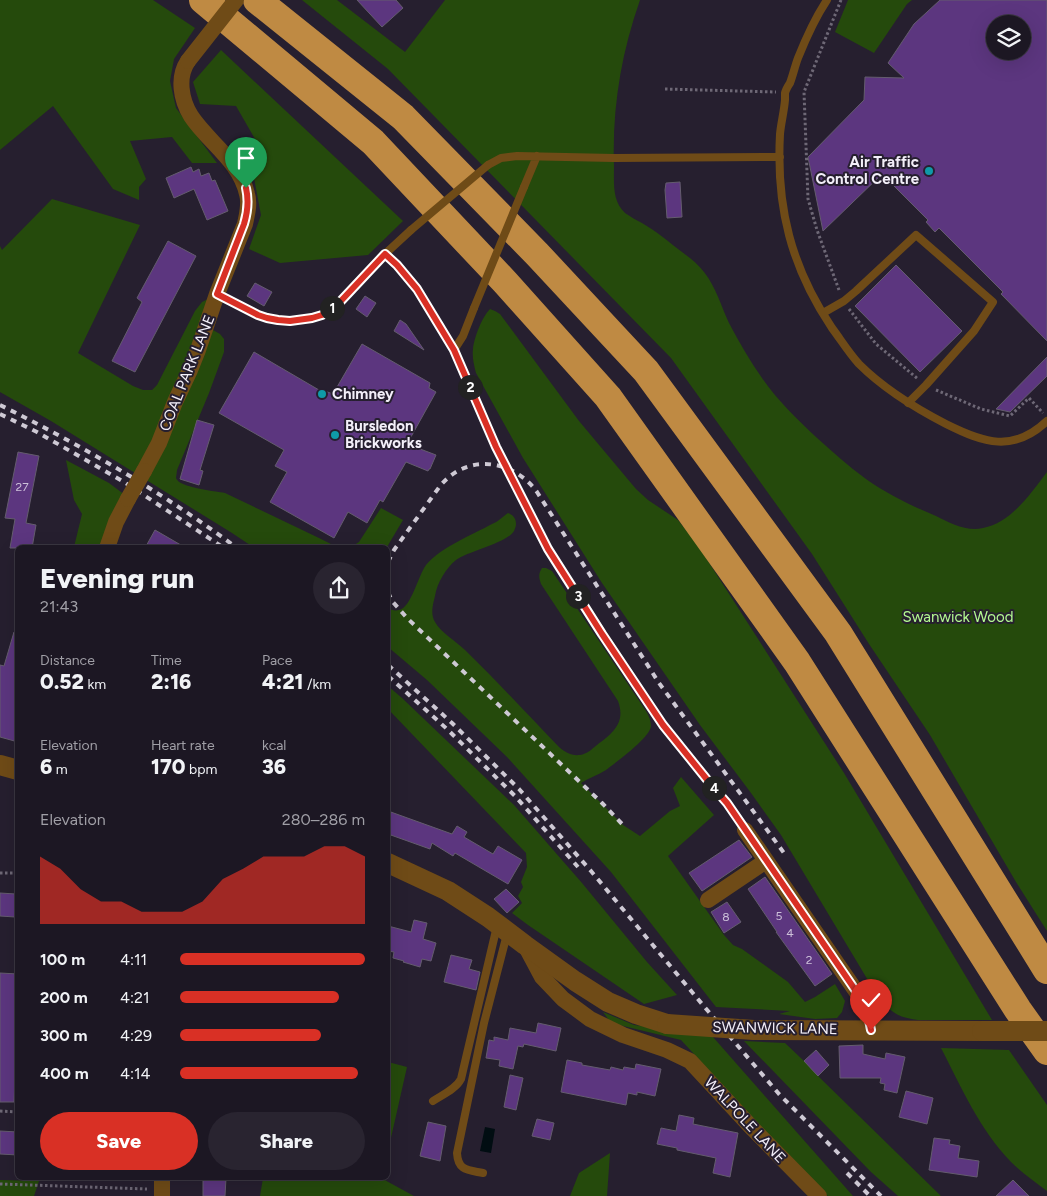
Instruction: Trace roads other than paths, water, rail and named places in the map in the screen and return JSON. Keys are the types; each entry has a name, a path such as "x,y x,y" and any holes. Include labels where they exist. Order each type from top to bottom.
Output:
{"highway":[{"path":"203,0 373,142 498,275 608,397 796,662 1018,1010 1047,1051"},
{"path":"257,0 403,117 646,370 838,633 1047,970"}],"street":[{"name":"COAL PARK LANE","path":"108,545 116,522 159,443 193,363 248,212 246,188 228,158 191,116 183,97 181,81 188,61 236,0"},
{"path":"0,765 15,769"},
{"path":"745,830 858,994 869,1020 871,1030"},
{"path":"708,900 766,861"},
{"name":"SWANWICK LANE","path":"390,864 448,891 608,1002 667,1024 754,1030 1047,1032"},
{"name":"SWANWICK LANE","path":"525,945 542,977 563,999 590,1019 623,1035 667,1050"},
{"name":"WALPOLE LANE","path":"667,1050 690,1061 753,1130 819,1196"}],"lane":[{"path":"827,0 809,33 785,92 780,132 781,195 790,242 806,284 844,345 858,362 879,382 908,402 957,429 984,439 1000,442 1018,439 1030,434 1047,421"},
{"path":"217,294 267,318 290,321 322,315 339,303 385,254 411,230 488,165 501,158 537,156 614,158 780,157"},
{"path":"454,350 463,336 537,156"},
{"path":"823,313 844,301 856,291 916,235 993,302 974,331 926,386 908,402"},
{"path":"385,254 417,289 454,350 496,447 548,549 663,725 727,803 745,830"},
{"path":"432,1101 453,1088 461,1079 503,928"},
{"path":"483,1174 461,1167 457,1153 503,928"}],"railway":[{"path":"0,405 122,471 233,545"},
{"path":"0,414 37,432 124,482 219,545"},
{"path":"390,558 440,486 451,475 463,468 490,464 516,472 537,492 659,683 784,853"},
{"path":"390,596 408,619 623,825"},
{"path":"390,667 452,723 519,789 591,871 779,1094 881,1196"},
{"path":"390,678 447,729 515,796 578,867"},
{"path":"847,1173 870,1196"}],"place":[{"name":"Air Traffic Control Centre","path":"929,171"},
{"name":"Chimney","path":"322,394"},
{"name":"Bursledon Brickworks","path":"335,435"}],"park label":[{"name":"Swanwick Wood","path":"958,617"}]}
